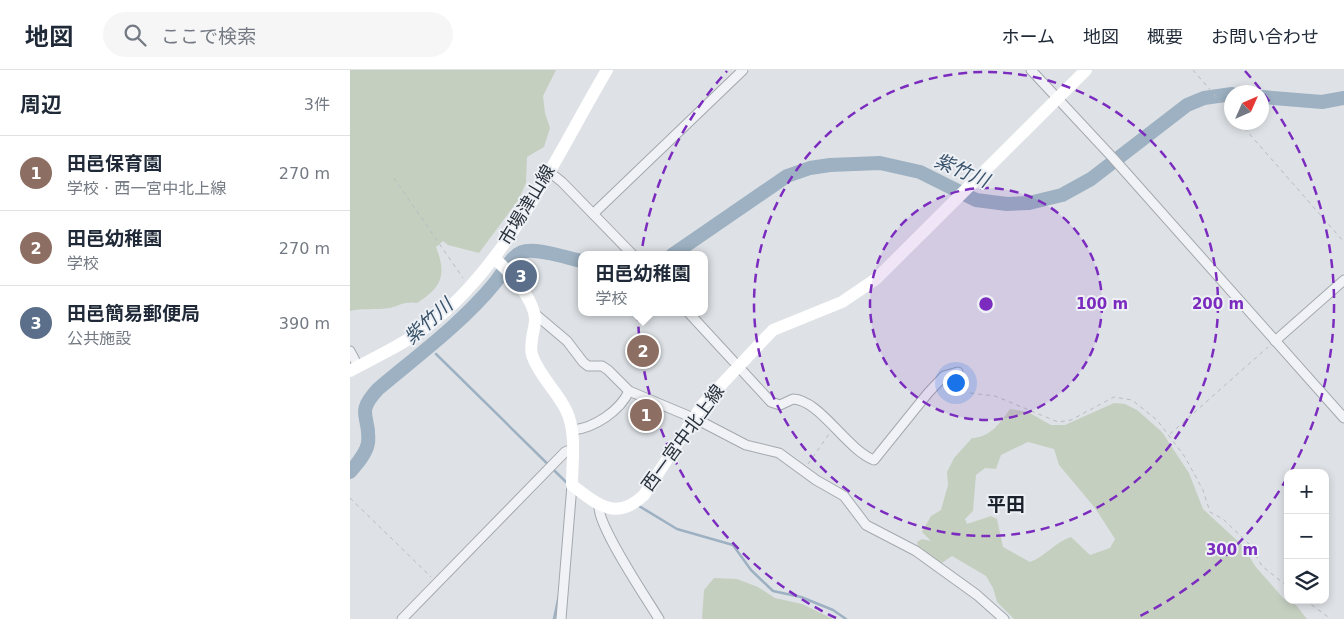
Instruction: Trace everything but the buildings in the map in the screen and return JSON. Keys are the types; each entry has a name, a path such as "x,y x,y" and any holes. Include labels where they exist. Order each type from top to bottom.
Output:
{"main road":[{"name":"市場津山線","path":"354,368 397,346 430,325 499,262 607,70"},
{"name":"西一宮中北上線","path":"599,505 613,509 622,508 637,501 644,495 703,404 773,330 822,312 860,292 898,259 1086,70"},
{"path":"499,262 512,276 530,303 535,314 531,342 532,354 538,367 566,408 573,430 572,485 599,505"}],"street":[{"path":"593,214 743,70"},
{"path":"1031,70 1113,158 1247,312 1344,418"},
{"path":"548,172 629,251"},
{"path":"1275,341 1343,283"},
{"path":"535,314 567,341 583,362 588,366 602,366 628,391 694,418 746,445 779,453 844,496 866,525 916,551 984,600 1004,619"},
{"path":"692,316 770,402 780,405 793,399 800,399 807,403 858,452 874,460 944,376 958,372"},
{"path":"350,351 354,368"},
{"path":"573,430 584,428 616,410 628,391"},
{"path":"402,619 565,452 572,450"},
{"path":"561,619 572,485"},
{"path":"599,505 600,513 613,543 660,619"}],"path":[{"path":"1193,70 1224,106"},
{"path":"1246,130 1344,242"},
{"path":"394,178 456,270"},
{"path":"1170,435 1275,341"},
{"path":"958,372 970,392 995,396 1058,422 1070,420 1076,415 1102,405 1110,398 1123,397 1142,407 1170,435 1198,479 1210,512 1223,520 1249,544 1262,566 1284,584"},
{"path":"803,470 834,428"},
{"path":"350,498 437,583"},
{"path":"1310,604 1331,619"}],"green space":[{"path":"350,70 556,70 543,96 545,113 550,128 544,147 527,157 526,183 519,199 479,253 448,245 443,241 436,247 441,265 440,280 432,291 417,303 406,303 390,308 350,311"},
{"path":"1114,403 1125,404 1137,410 1162,432 1189,473 1203,509 1243,546 1255,566 1284,599 1284,604 1296,605 1307,619 1014,619 997,602 993,588 986,576 952,556 939,565 919,550 917,542 922,539 931,541 922,532 931,516 941,510 948,485 947,472 954,458 972,438 990,432 999,424 1010,409 1028,412 1051,425 1065,425","holes":["1028,442 1054,449 1059,465 1095,508 1115,539 1110,548 1090,555 1071,537 1030,562 1003,547 997,519 991,516 967,524 965,519 973,511 976,475 985,468 996,469 1001,455"]},
{"path":"714,578 737,579 758,587 775,598 802,604 833,619 702,619 704,590"}],"waterway":[{"name":"紫竹川","path":"678,251 787,176 810,168 830,165 880,163 920,172 976,200 1007,204 1029,203 1062,195 1091,179 1187,105 1204,98 1224,95"},
{"name":"紫竹川","path":"1269,98 1322,102 1344,98"},
{"name":"紫竹川","path":"350,472 361,459 367,447 368,434 365,410 371,398 378,389 467,313 518,254 535,251 578,260"},
{"path":"436,354 567,483"},
{"path":"639,506 677,529 733,545 751,570 773,591 801,597 833,610 846,619"},
{"path":"554,619 559,595"}],"place":[{"name":"田邑簡易郵便局","path":"521,276"},
{"name":"田邑幼稚園","path":"643,351"},
{"name":"田邑保育園","path":"646,415"}],"district":[{"name":"平田","path":"1006,504"}]}
